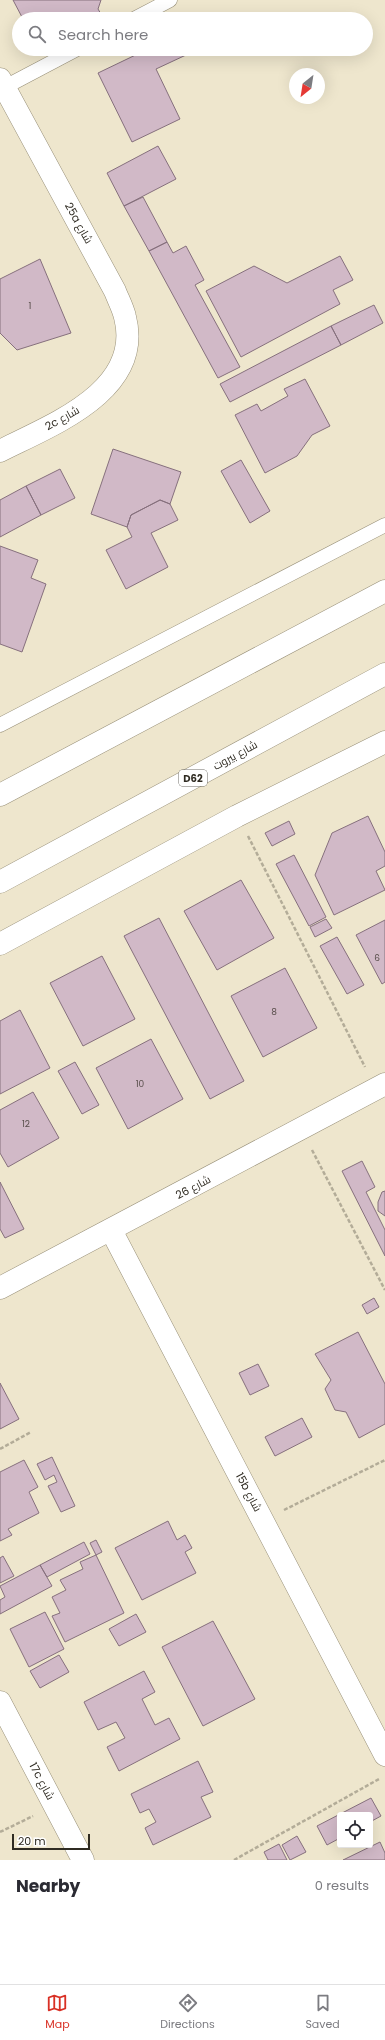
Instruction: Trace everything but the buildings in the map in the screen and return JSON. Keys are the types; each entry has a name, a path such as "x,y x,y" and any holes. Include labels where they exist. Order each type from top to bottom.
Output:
{"street":[{"name":"25a شارع","path":"2,85 115,291 125,318 126,339 123,357 115,375"},
{"name":"2c شارع","path":"0,451 74,413 103,390 115,375"},
{"path":"0,795 385,592"},
{"name":"شارع بيروت","path":"0,882 385,674"},
{"path":"0,944 238,816 385,742"},
{"name":"شارع 26","path":"0,1288 302,1130 380,1087"},
{"name":"15b شارع","path":"111,1230 264,1520 385,1755"},
{"name":"17c شارع","path":"0,1702 83,1860"}],"lane":[{"path":"147,12 170,0"},
{"path":"2,85 62,56"},
{"path":"0,725 385,525"}],"path":[{"path":"238,816 380,1087"},
{"path":"302,1130 385,1290"},
{"path":"0,1449 31,1432"},
{"path":"264,1520 385,1460"},
{"path":"234,1860 385,1776"},
{"path":"0,1832 54,1804"}]}
